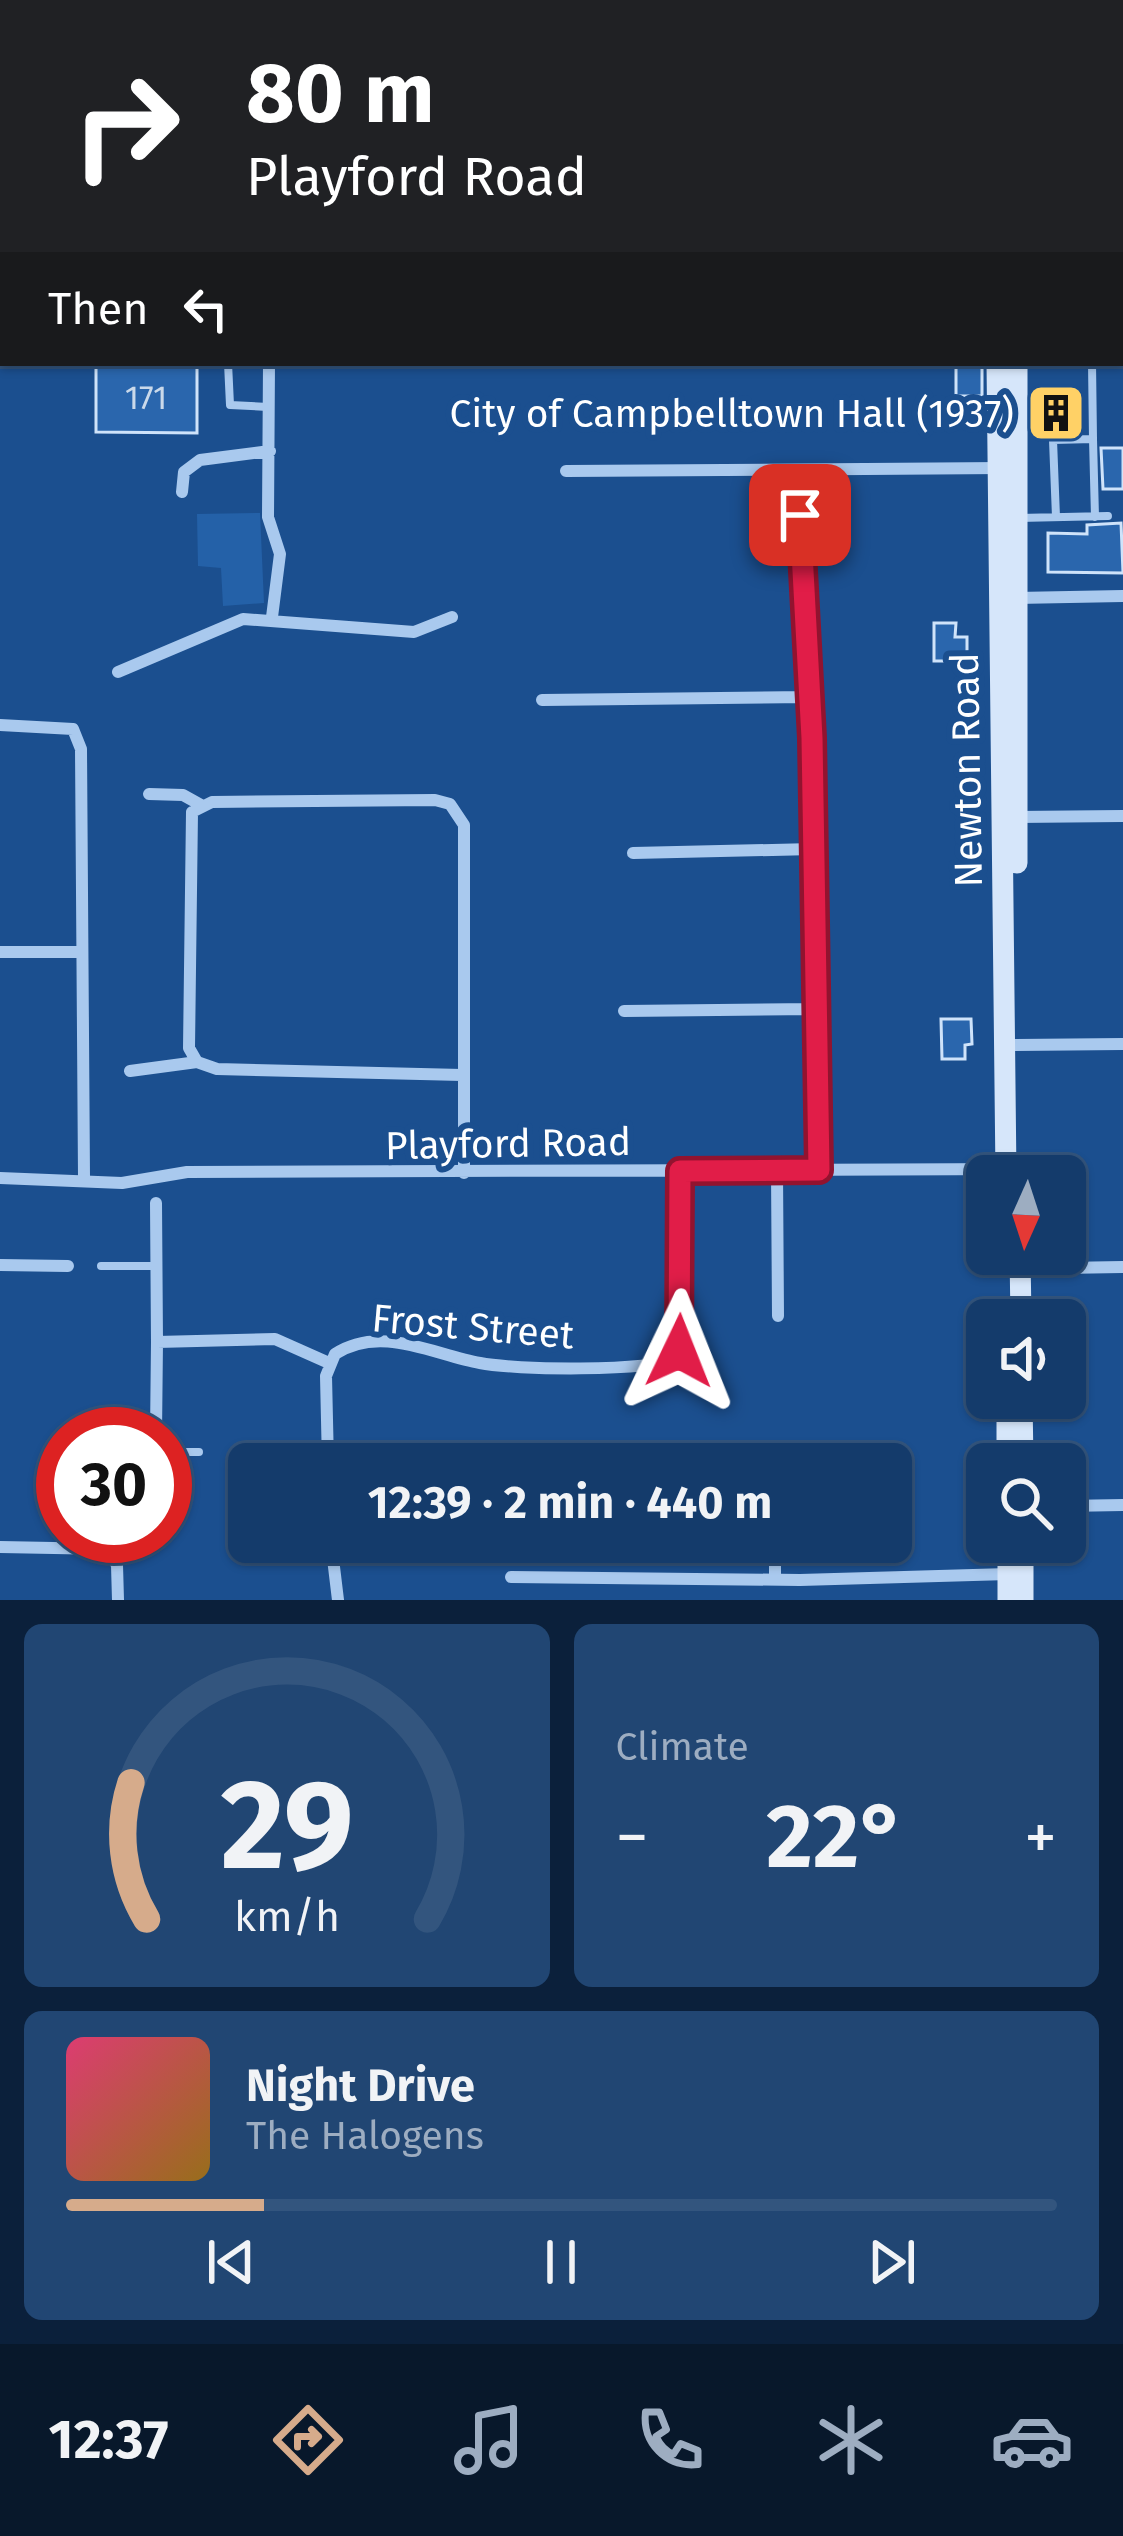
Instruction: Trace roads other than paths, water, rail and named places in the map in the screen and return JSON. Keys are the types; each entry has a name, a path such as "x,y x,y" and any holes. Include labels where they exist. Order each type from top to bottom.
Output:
{"main road":[{"name":"Newton Road","path":"997,366 1017,518 1009,598"},
{"name":"Newton Road","path":"1013,1155 1008,467 1017,366"},
{"path":"1008,1563 1008,1600"},
{"path":"1023,1563 1023,1600"}],"street":[{"path":"269,366 268,517 280,554 272,617"},
{"path":"182,492 184,472 200,460 270,451"},
{"path":"566,471 1008,467"},
{"path":"799,470 819,1170"},
{"path":"1009,598 1123,596"},
{"path":"118,672 243,619 272,617 358,632 414,632 452,617"},
{"path":"542,700 807,697"},
{"path":"0,725 73,729 81,749 84,1177"},
{"path":"149,794 183,795 201,806 450,804 464,825 464,1173"},
{"path":"196,1062 189,1048 188,833 192,812 201,806"},
{"path":"1010,817 1123,816"},
{"path":"633,853 813,848"},
{"path":"0,952 82,952"},
{"path":"624,1011 815,1009"},
{"path":"1013,1045 1123,1044"},
{"path":"130,1071 196,1062 217,1069 462,1075"},
{"name":"Frost Street","path":"328,1443 329,1363 341,1350 355,1346 401,1342 501,1365 654,1365 676,1358 681,1339 680,1171"},
{"path":"777,1171 778,1316"},
{"name":"Playford Road","path":"0,1178 84,1177 122,1183 188,1172 966,1172"},
{"path":"156,1202 156,1407"},
{"path":"0,1265 68,1266"},
{"path":"1086,1265 1123,1267"},
{"path":"157,1342 275,1339 329,1363"},
{"path":"1086,1506 1123,1505"},
{"path":"0,1547 107,1549 117,1565 118,1600"},
{"path":"334,1563 338,1600"},
{"path":"775,1563 775,1579"},
{"path":"511,1577 1008,1574"}],"lane":[{"path":"228,366 230,406 270,407"},
{"path":"1092,366 1095,517"},
{"path":"1056,518 1053,440 1093,439"},
{"path":"1017,518 1108,516"},
{"path":"100,1266 157,1267"},
{"path":"192,1452 199,1452"}],"waterway":[{"path":"741,0 759,0"}],"place":[{"name":"City of Campbelltown Hall (1937)","path":"1056,413"}]}
